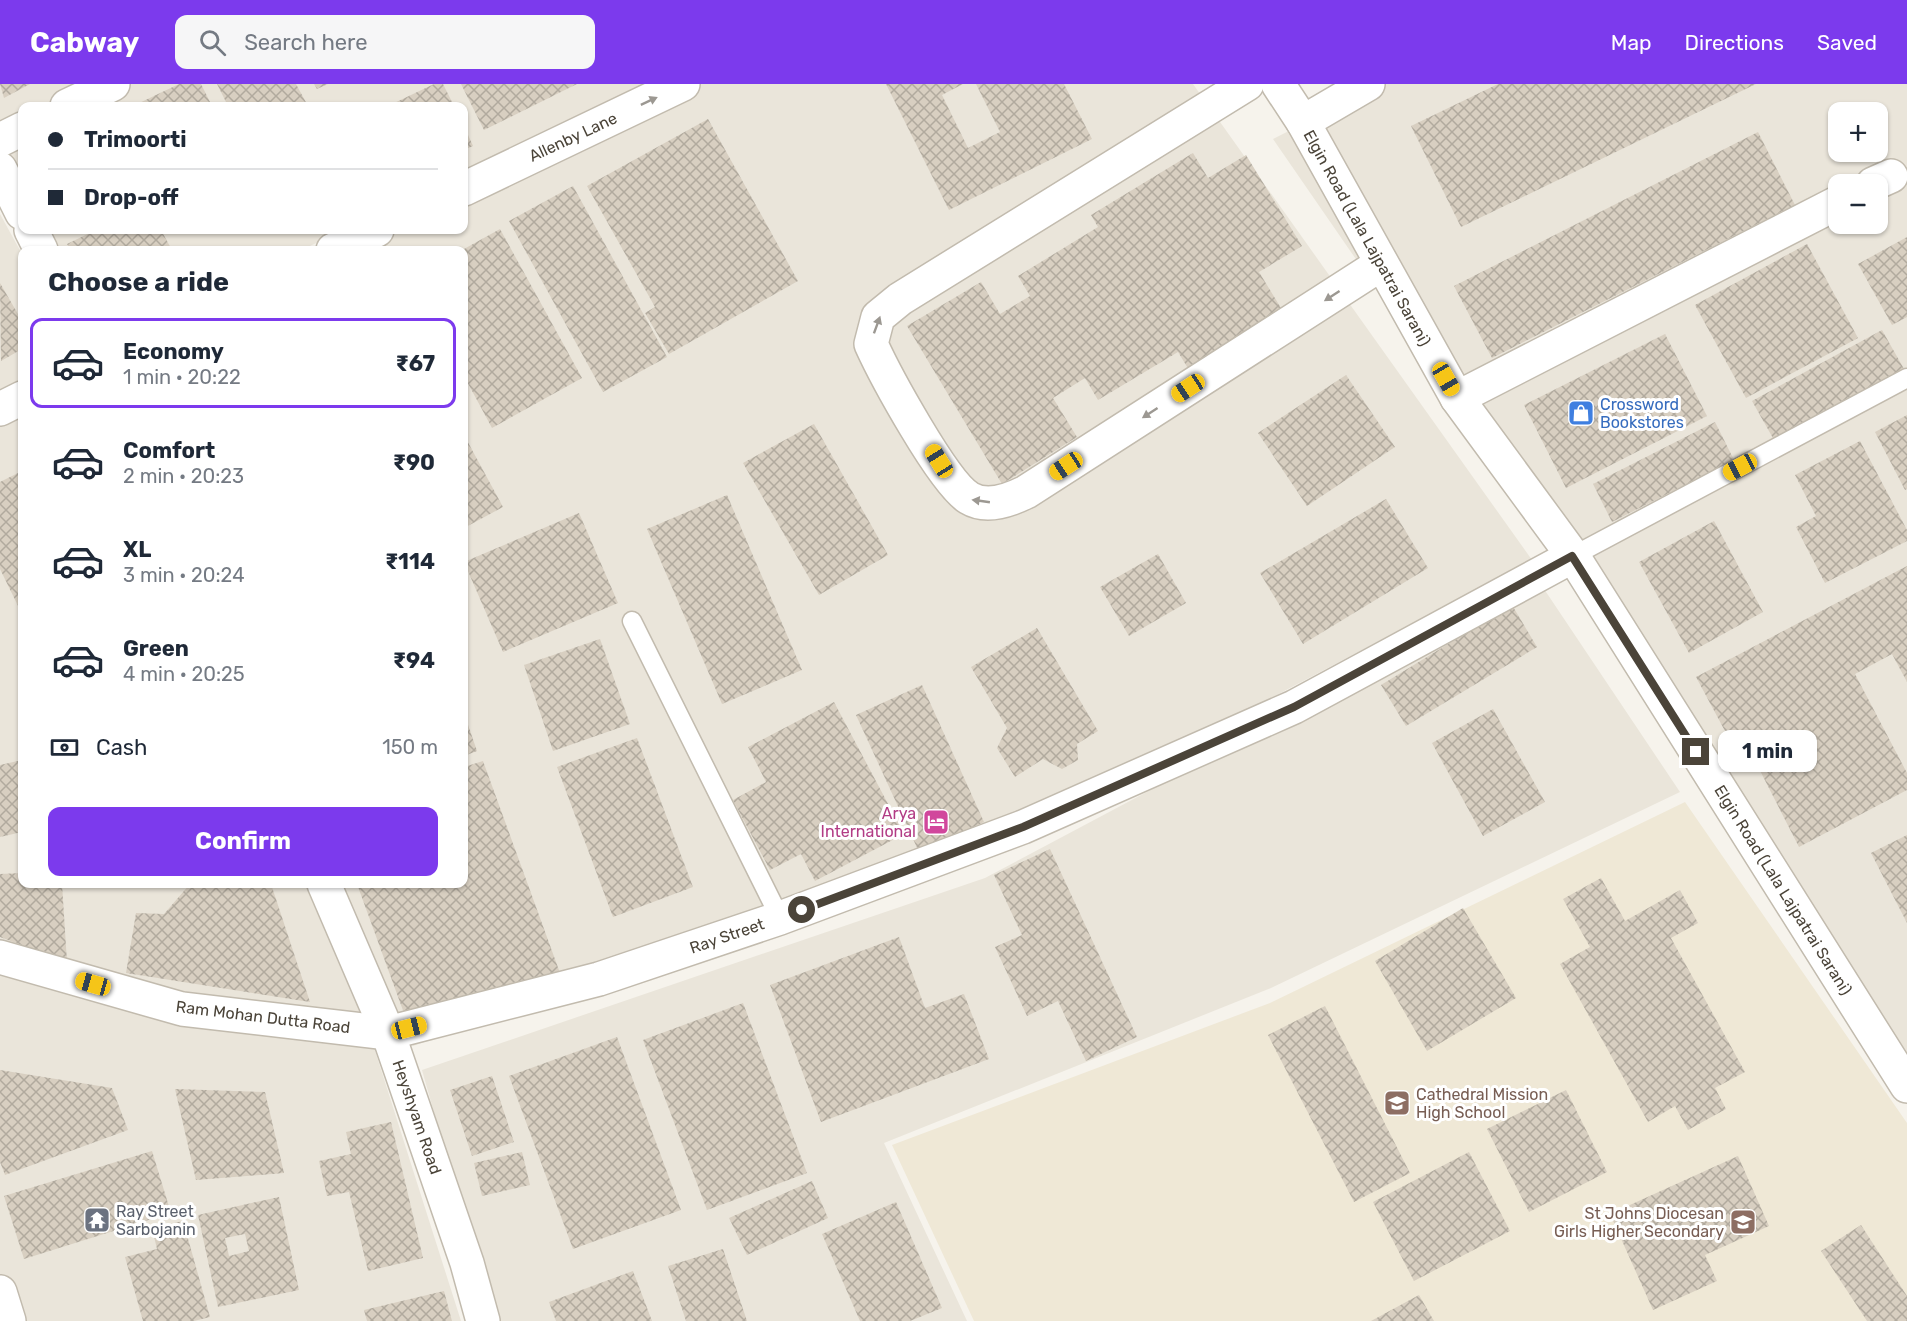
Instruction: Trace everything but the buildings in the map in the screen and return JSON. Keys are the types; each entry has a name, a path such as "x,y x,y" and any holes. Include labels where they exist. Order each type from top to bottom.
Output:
{"street":[{"path":"75,102 113,84"},
{"name":"Allenby Lane","path":"468,187 683,84"},
{"path":"1247,84 900,299 878,317 870,344 883,370 950,479 970,499 1001,503 1026,492 1381,264"},
{"name":"Elgin Road (Lala Lajpatrai Sarani)","path":"1278,84 1303,122 1457,398 1572,556 1907,1086"},
{"path":"1303,122 1368,84"},
{"path":"0,140 18,131"},
{"path":"0,169 18,205"},
{"path":"1457,398 1828,208"},
{"path":"342,246 368,234"},
{"path":"0,409 18,400"},
{"name":"Ray Street","path":"388,1033 599,979 780,918 1023,827 1294,707 1572,556"},
{"name":"Heyshyam Road","path":"326,888 388,1033 467,1263 483,1321"},
{"name":"Ram Mohan Dutta Road","path":"0,957 182,1009 388,1033"},
{"path":"0,1292 9,1321"}],"lane":[{"path":"1572,556 1907,378"},
{"path":"632,621 780,918"}],"shaded area":[{"path":"0,84 652,84 468,171 468,102 18,102 18,173 0,139"},
{"path":"696,84 1193,84 1532,560 1000,841 413,1046 342,888 468,888 468,246 363,246 389,234 468,234 468,195"},
{"path":"1382,84 1907,84 1907,1058 1273,139"},
{"path":"0,214 18,247 18,380 0,391"},
{"path":"50,234 336,234 310,246 57,246"},
{"path":"18,406 18,888 308,888 357,994 461,1321 0,1321 0,417"},
{"path":"1540,583 1680,792 1271,988 884,1143 967,1321 493,1321 422,1070 985,878"},
{"name":"Cathedral Mission High School","path":"1685,802 1907,1123 1907,1321 974,1321 892,1145 1270,1003"}],"place":[{"name":"Crossword Bookstores","path":"1581,413"},
{"name":"Arya International","path":"936,822"},
{"name":"Cathedral Mission High School","path":"1397,1103"},
{"name":"Ray Street Sarbojanin","path":"97,1220"},
{"name":"St Johns Diocesan Girls Higher Secondary","path":"1743,1222"}],"route":[{"path":"802,910 1023,827 1294,707 1572,556 1696,752"}]}
